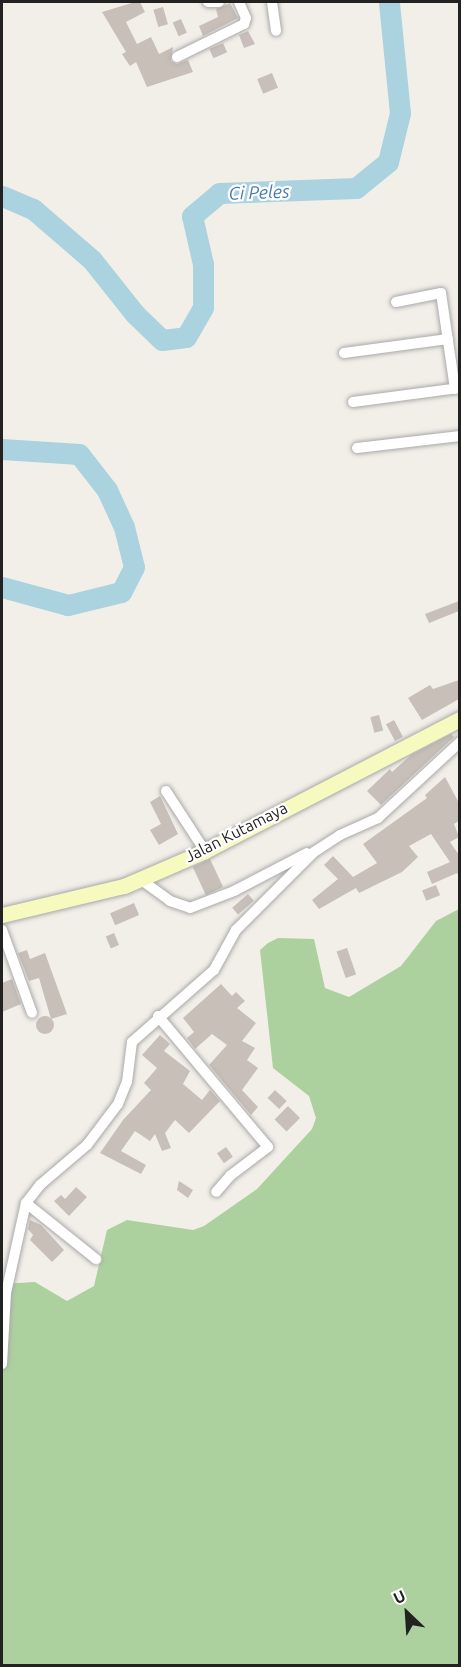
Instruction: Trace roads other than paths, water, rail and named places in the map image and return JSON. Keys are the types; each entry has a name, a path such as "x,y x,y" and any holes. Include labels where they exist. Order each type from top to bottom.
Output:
{"main road":[{"name":"Jalan Kutamaya","path":"2,915 140,879 205,851 459,719"}],"street":[{"path":"208,2 219,2"},
{"path":"177,57 243,24 246,18 239,2"},
{"path":"272,2 276,31"},
{"path":"353,402 457,389 441,293 396,302"},
{"path":"344,353 448,339"},
{"path":"357,448 459,436"},
{"path":"140,879 170,901 190,908 234,891 378,818 458,745"},
{"path":"166,791 205,851"},
{"path":"2,1364 6,1293 26,1203 40,1185 87,1146 118,1104 127,1082 132,1042 158,1016 214,970 242,923 326,843"},
{"path":"2,930 32,1013"},
{"path":"158,1016 268,1147 230,1176 216,1192"},
{"path":"26,1203 96,1259"}],"waterway":[{"name":"Ci Peles","path":"2,196 33,209 92,260 135,314 162,340 186,337 203,307 203,264 192,216 219,193 356,188 388,162 400,113 389,2"},
{"name":"Ci Peles","path":"2,449 79,454 107,490 124,527 134,567 121,592 68,605 2,587"}]}
